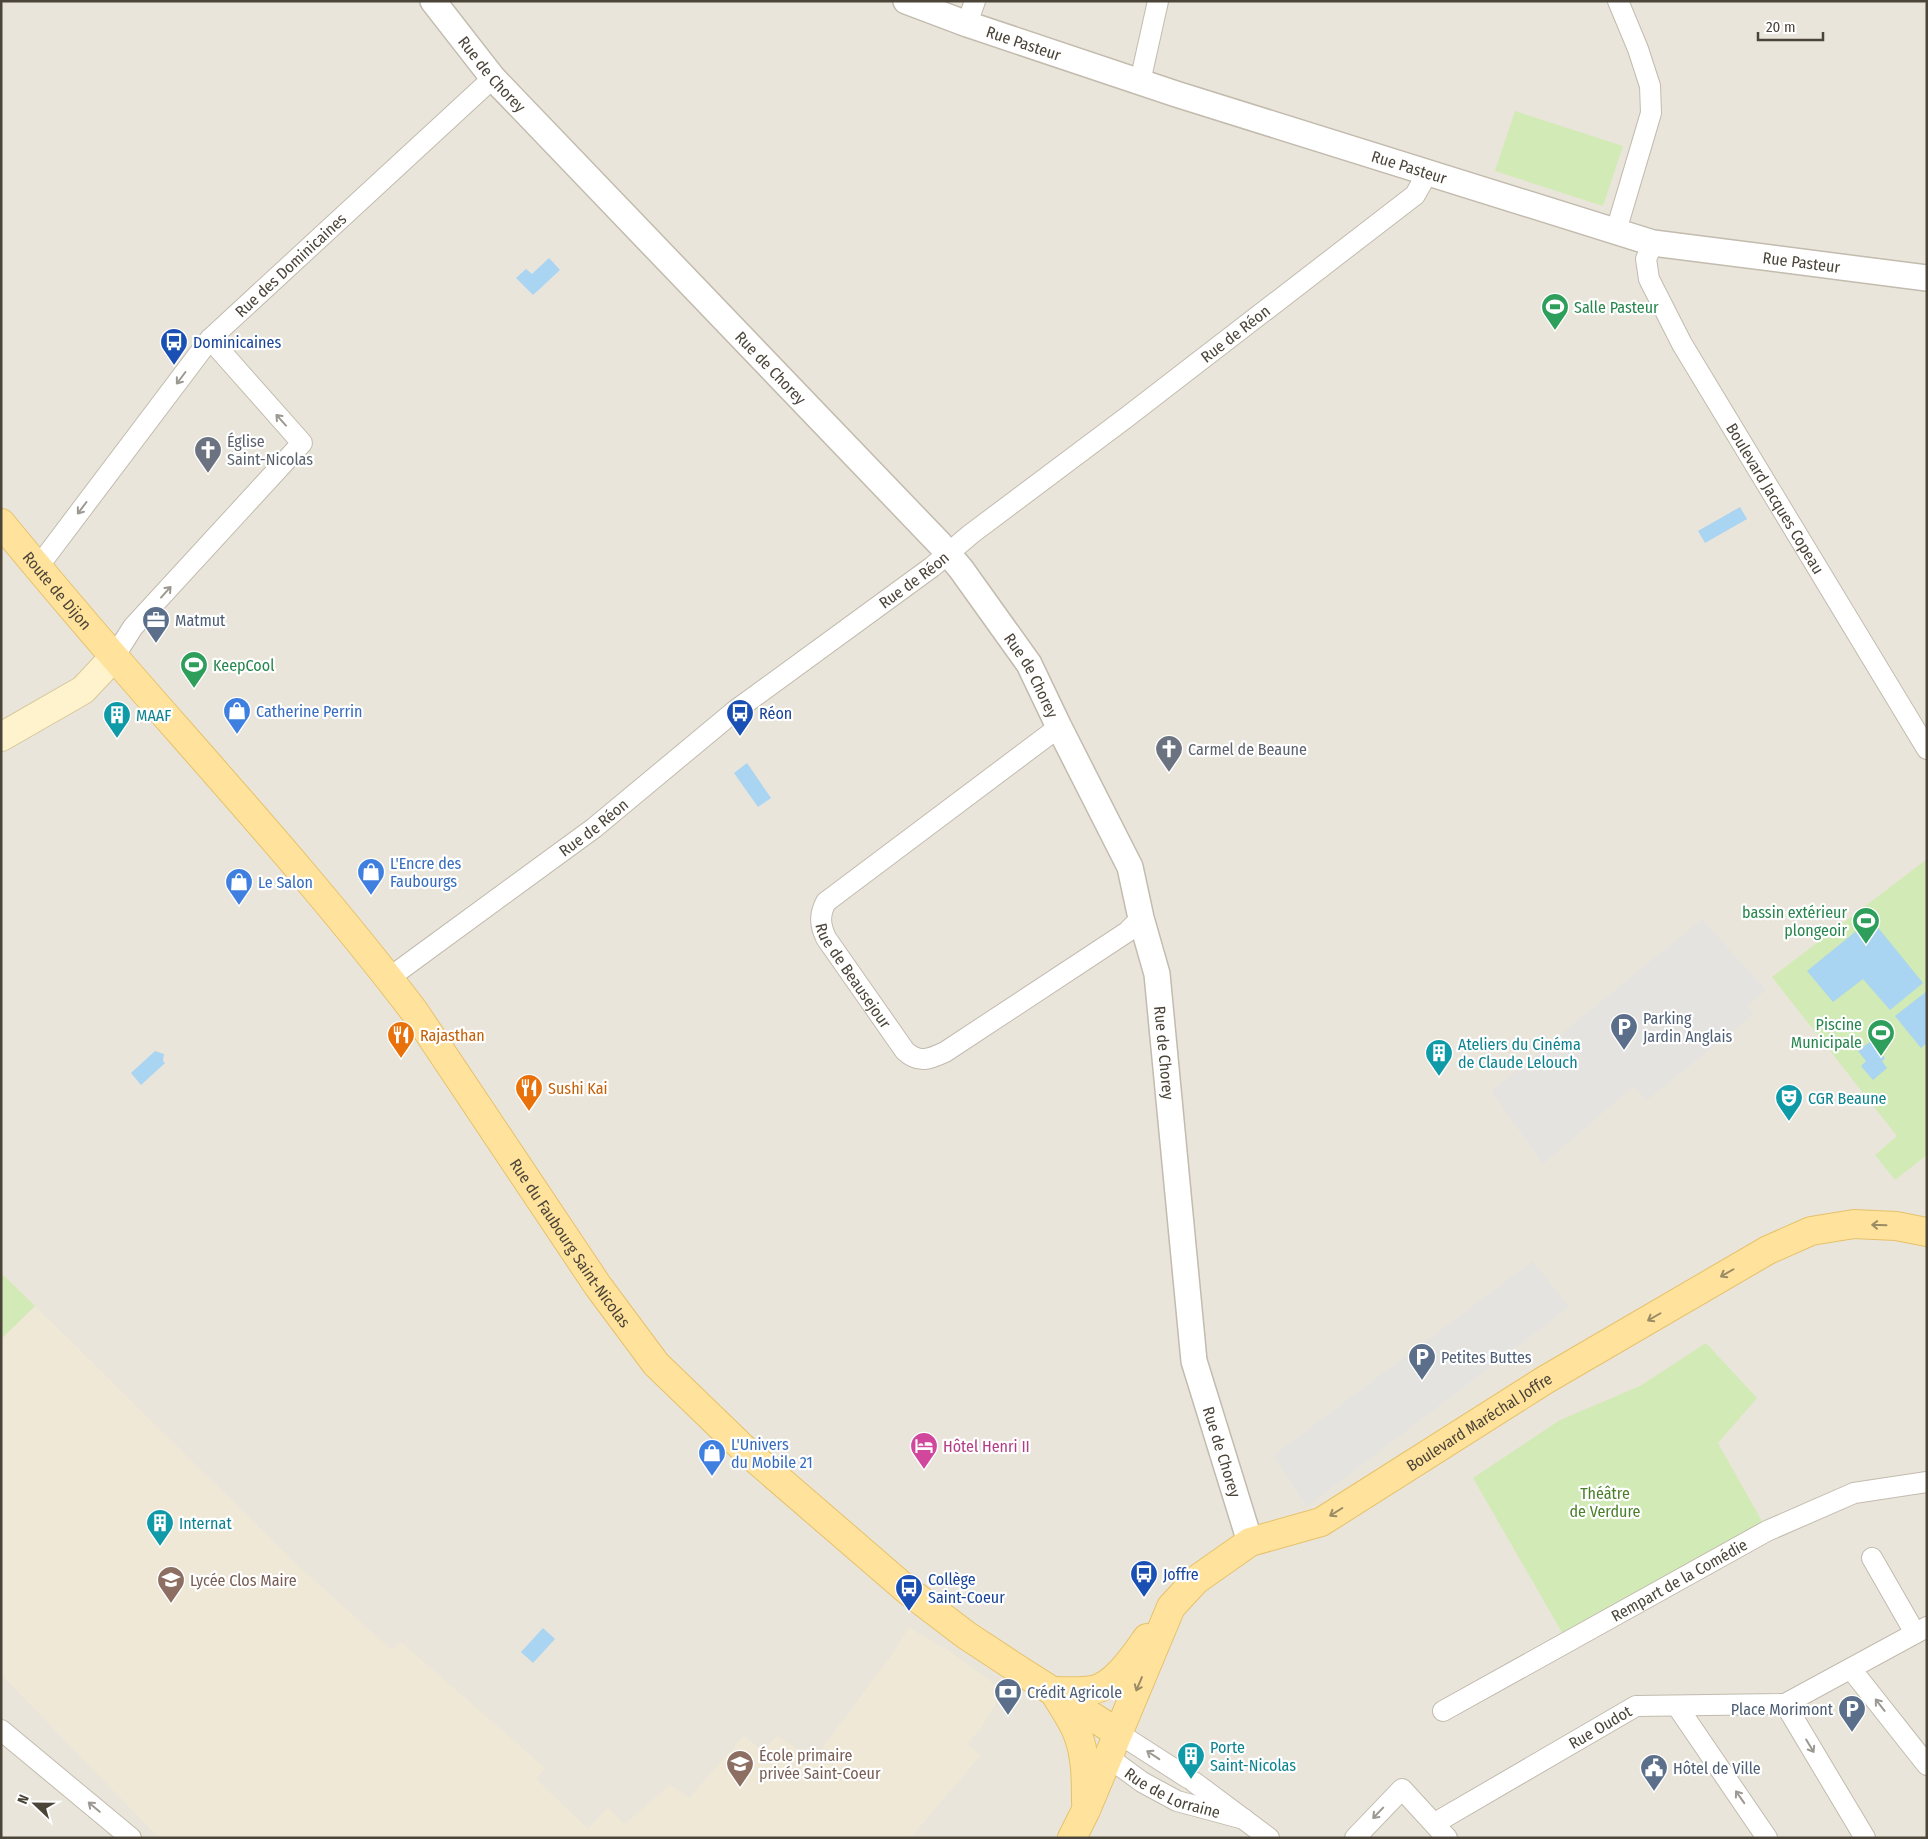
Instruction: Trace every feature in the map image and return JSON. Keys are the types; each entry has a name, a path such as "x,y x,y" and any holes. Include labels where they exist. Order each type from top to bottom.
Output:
{"main road":[{"name":"Route de Dijon","path":"1,523 114,658"},
{"path":"1,737 82,690 114,658"},
{"name":"Rue du Faubourg Saint-Nicolas","path":"114,658 282,848 389,978 414,1011 598,1286 656,1364 746,1451 907,1590 966,1635 1053,1691 1113,1745"},
{"name":"Boulevard Maréchal Joffre","path":"1072,1838 1086,1810 1171,1607 1196,1580 1250,1542 1320,1522 1545,1380 1768,1250 1810,1231 1854,1224 1896,1226 1927,1232"},
{"path":"1086,1810 1086,1781 1083,1754 1078,1735 1053,1691 1093,1690 1114,1678 1130,1661 1171,1607"},
{"path":"1078,1735 1113,1745"}],"street":[{"name":"Rue de Chorey","path":"433,1 493,78 948,553 1029,664 1130,867 1141,918 1157,974 1194,1362 1250,1542"},
{"name":"Rue Pasteur","path":"906,1 971,12 1140,82 1653,243 1927,278"},
{"path":"1140,82 1158,1"},
{"path":"1616,231 1651,113 1650,86 1638,49 1618,1"},
{"name":"Rue des Dominicaines","path":"38,567 210,340 493,78"},
{"name":"Rue de Réon","path":"389,978 594,828 736,710 932,568 948,553 1415,194 1428,172"},
{"name":"Boulevard Jacques Copeau","path":"1653,243 1646,260 1650,279 1682,344 1927,748"},
{"path":"114,658 133,627 302,443 210,340"},
{"name":"Rue de Beausejour","path":"1059,727 826,902 820,918 824,933 905,1052 917,1060 924,1060 945,1052 1127,932 1141,918"},
{"name":"Rempart de la Comédie","path":"1443,1711 1766,1531 1854,1493 1927,1482"},
{"path":"1865,1838 1785,1704 1921,1630 1872,1558"},
{"path":"1852,1669 1927,1765"},
{"name":"Rue Oudot","path":"1441,1830 1636,1706 1785,1704"},
{"path":"1677,1706 1768,1838"},
{"path":"1,1730 131,1838"},
{"name":"Rue de Lorraine","path":"1113,1745 1142,1782 1177,1801 1244,1819"},
{"name":"Rue de Lorraine","path":"1113,1745 1191,1780 1269,1838"},
{"path":"1355,1838 1402,1789 1441,1830"}],"shaded area":[{"path":"1,1 1927,1 1927,1838 1,1838"},
{"name":"Parking Jardin Anglais","path":"1702,919 1766,990 1747,1006 1754,1014 1647,1100 1633,1087 1543,1164 1491,1091"},
{"name":"Petites Buttes","path":"1533,1261 1569,1307 1306,1507 1274,1455"},
{"name":"Lycée Clos Maire","path":"35,1306 298,1566 392,1650 401,1642 545,1768 536,1779 588,1829 608,1808 625,1824 670,1785 689,1798 744,1736 763,1751 777,1736 813,1761 893,1653 910,1626 922,1636 924,1634 929,1640 931,1639 942,1648 944,1647 1004,1691 981,1728 967,1744 981,1755 910,1838 159,1838 1,1674 1,1339"}],"green space":[{"path":"1515,111 1623,146 1603,206 1495,171"},
{"name":"Piscine Municipale","path":"1927,859 1927,1155 1895,1180 1875,1155 1897,1136 1772,977"},
{"path":"1,1273 35,1306 1,1339"},
{"name":"Théâtre de Verdure","path":"1706,1343 1757,1398 1718,1443 1763,1523 1660,1579 1564,1636 1473,1478 1560,1420 1640,1386"}],"water":[{"path":"549,258 560,270 533,295 516,278 526,269 532,274"},
{"path":"1740,507 1747,519 1705,543 1698,531"},
{"path":"747,763 771,798 758,807 734,773"},
{"name":"bassin extérieur plongeoir","path":"1871,919 1923,983 1890,1010 1863,979 1833,1002 1807,971"},
{"path":"1927,991 1927,1043 1921,1048 1895,1016"},
{"path":"1871,1041 1885,1058 1882,1061 1887,1068 1873,1080 1861,1066 1866,1061 1858,1051"},
{"path":"155,1051 164,1054 163,1061 165,1063 141,1085 131,1073"},
{"path":"543,1628 555,1639 533,1663 521,1652"}],"place":[{"name":"Salle Pasteur","path":"1555,331"},
{"name":"Dominicaines","path":"174,366"},
{"name":"Église Saint-Nicolas","path":"208,474"},
{"name":"Matmut","path":"156,644"},
{"name":"KeepCool","path":"194,689"},
{"name":"Catherine Perrin","path":"237,735"},
{"name":"Réon","path":"740,737"},
{"name":"MAAF","path":"117,739"},
{"name":"Carmel de Beaune","path":"1169,773"},
{"name":"L'Encre des Faubourgs","path":"371,896"},
{"name":"Le Salon","path":"239,906"},
{"name":"bassin extérieur plongeoir","path":"1866,945"},
{"name":"Parking Jardin Anglais","path":"1624,1051"},
{"name":"Piscine Municipale","path":"1881,1057"},
{"name":"Rajasthan","path":"401,1059"},
{"name":"Ateliers du Cinéma de Claude Lelouch","path":"1439,1077"},
{"name":"Sushi Kai","path":"529,1112"},
{"name":"CGR Beaune","path":"1789,1122"},
{"name":"Petites Buttes","path":"1422,1381"},
{"name":"Hôtel Henri II","path":"924,1470"},
{"name":"L'Univers du Mobile 21","path":"712,1477"},
{"name":"Internat","path":"160,1547"},
{"name":"Joffre","path":"1144,1598"},
{"name":"Lycée Clos Maire","path":"171,1604"},
{"name":"Collège Saint-Coeur","path":"909,1612"},
{"name":"Crédit Agricole","path":"1008,1716"},
{"name":"Place Morimont","path":"1852,1733"},
{"name":"Porte Saint-Nicolas","path":"1191,1780"},
{"name":"École primaire privée Saint-Coeur","path":"740,1788"},
{"name":"Hôtel de Ville","path":"1654,1792"}]}
